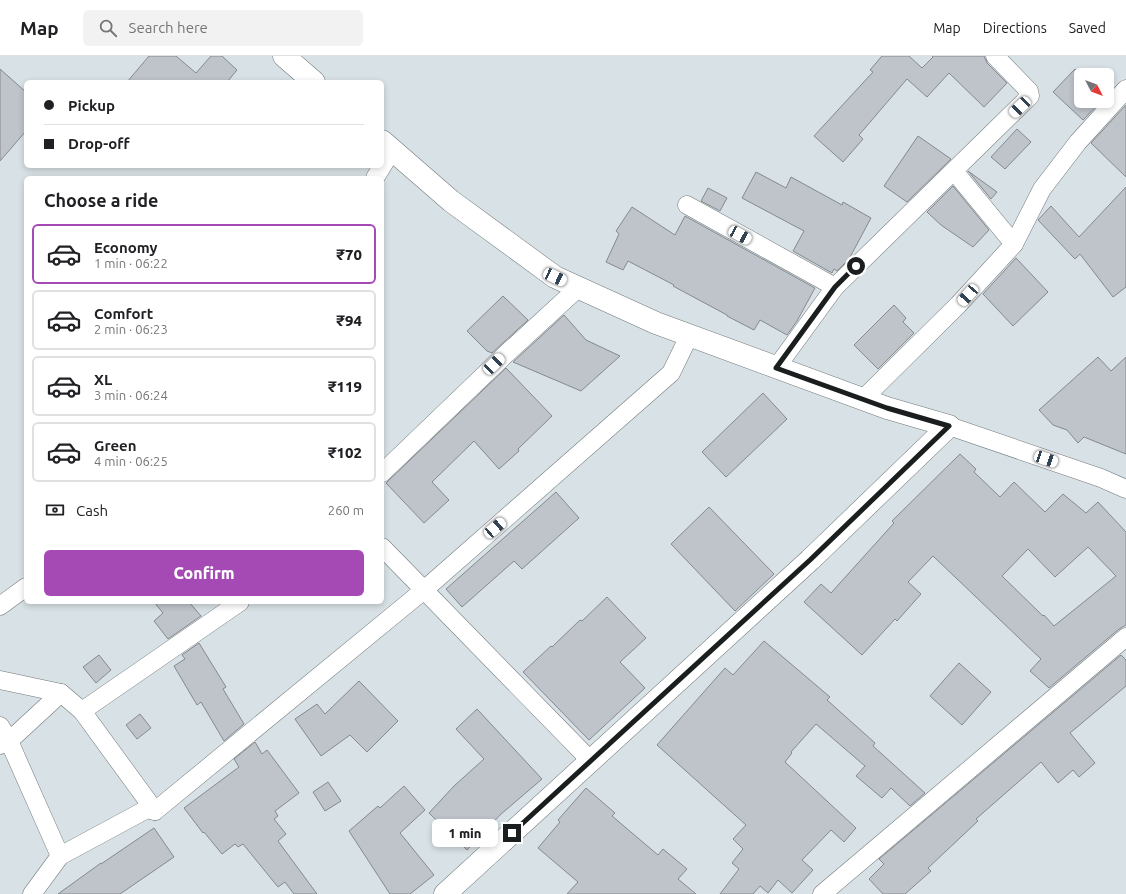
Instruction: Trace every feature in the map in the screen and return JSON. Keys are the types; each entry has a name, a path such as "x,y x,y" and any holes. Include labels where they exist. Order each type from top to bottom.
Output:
{"street":[{"path":"284,56 312,80"},
{"path":"776,368 835,287 1030,96 1029,91 995,56"},
{"path":"863,399 958,305 1014,244 1042,189 1078,142 1126,89"},
{"path":"387,146 450,201 555,277 578,288 656,323 776,368 887,408 949,426 1101,478 1126,489"},
{"path":"954,171 1014,244"},
{"path":"687,205 835,287"},
{"path":"384,471 506,354 578,288"},
{"path":"155,811 424,590 671,373 690,336"},
{"path":"445,894 810,560 949,426"},
{"path":"384,549 591,761"},
{"path":"0,606 24,588"},
{"path":"82,711 237,604"},
{"path":"822,894 1126,637"},
{"path":"0,680 61,693 82,711 155,811"},
{"path":"4,743 61,693"},
{"path":"0,726 4,743 60,856"},
{"path":"32,894 60,856 147,809 155,811"}],"building":[{"path":"149,56 176,56 196,73 211,56 222,56 237,70 229,80 129,80"},
{"path":"882,56 909,56 922,68 933,57 932,56 984,56 987,63 1007,83 984,107 949,73 927,97 907,79 859,135 863,139 843,162 814,136 873,72 870,70"},
{"path":"0,69 24,90 24,133 0,161"},
{"path":"1074,70 1074,108 1094,108 1083,120 1053,92"},
{"path":"1126,105 1126,177 1091,143"},
{"path":"1017,129 1031,142 1005,169 991,157"},
{"path":"918,136 951,159 907,202 884,186"},
{"path":"968,171 997,192 991,199"},
{"path":"756,172 786,188 791,177 842,205 843,202 871,218 849,259 837,271 834,269 832,273 793,251 804,231 742,198"},
{"path":"953,186 989,230 973,247 941,225 927,212"},
{"path":"1126,187 1126,287 1113,297 1080,254 1075,259 1038,220 1051,206 1079,237"},
{"path":"708,188 727,198 720,211 701,201"},
{"path":"632,207 675,235 685,216 815,288 797,321 787,335 760,320 754,330 628,261 623,270 606,262 619,234 616,231"},
{"path":"1016,258 1048,292 1013,326 983,294"},
{"path":"503,296 528,320 492,353 487,351 467,331"},
{"path":"894,305 906,318 903,322 914,333 878,369 854,345"},
{"path":"564,315 586,340 620,356 581,391 513,362"},
{"path":"1098,357 1111,371 1126,357 1126,454 1084,437 1078,443 1067,430 1053,425 1039,410"},
{"path":"506,368 552,416 518,449 519,451 499,469 474,441 432,482 449,500 424,523 386,483"},
{"path":"763,393 787,419 726,477 702,452"},
{"path":"960,454 976,469 974,472 1000,497 1014,482 1045,512 1063,494 1086,513 1098,502 1126,532 1126,625 1119,629 1049,688 1030,671 1041,659 933,556 908,582 921,594 897,621 895,619 862,655 804,602 821,584 831,593 894,523 892,521","holes":["1088,547 1116,576 1054,626 1002,576 1028,549 1055,577"]},
{"path":"556,492 579,518 522,569 514,561 462,607 446,589"},
{"path":"709,507 774,574 735,611 671,544"},
{"path":"607,597 646,638 620,662 645,688 589,740 523,672 580,620 582,621"},
{"path":"156,604 191,604 201,616 168,639 154,621 163,613"},
{"path":"764,641 830,697 827,700 875,743 873,746 925,793 910,806 891,788 882,798 856,776 865,766 816,724 791,752 792,753 785,762 856,828 844,842 831,830 802,860 813,870 792,893 778,880 768,893 760,886 753,894 720,894 739,869 732,863 743,849 733,839 746,825 657,745 725,668 733,675"},
{"path":"199,643 226,687 223,689 244,724 224,741 201,702 197,705 174,666 185,659 182,655"},
{"path":"99,655 111,670 96,683 83,667"},
{"path":"1121,655 1126,660 1126,686 1070,733 1095,763 1079,777 1073,770 1058,783 1041,762 976,819 978,821 928,868 931,871 905,894 883,894 869,879 884,864 879,859"},
{"path":"959,663 991,692 962,725 930,696"},
{"path":"359,681 398,721 367,752 350,735 321,756 295,719 317,704 325,714"},
{"path":"477,709 542,779 500,815 467,850 429,813 454,786 484,759 456,729"},
{"path":"140,714 151,728 137,739 126,725"},
{"path":"255,742 262,754 267,750 299,793 275,811 278,816 274,819 286,834 278,841 317,894 294,894 285,882 278,887 243,844 238,847 235,844 222,854 204,832 203,833 184,808 239,767 234,759"},
{"path":"328,782 341,801 325,811 313,792"},
{"path":"404,786 425,810 400,833 434,875 410,894 390,894 349,831 378,806 380,808"},
{"path":"586,788 615,813 612,816 658,855 663,849 687,869 678,879 696,894 567,894 578,882 538,848 560,822 558,820"},
{"path":"154,828 174,857 120,894 58,894 101,863"}],"route":[{"path":"512,833 810,560 949,426 887,408 776,368 835,287 856,266"}]}
